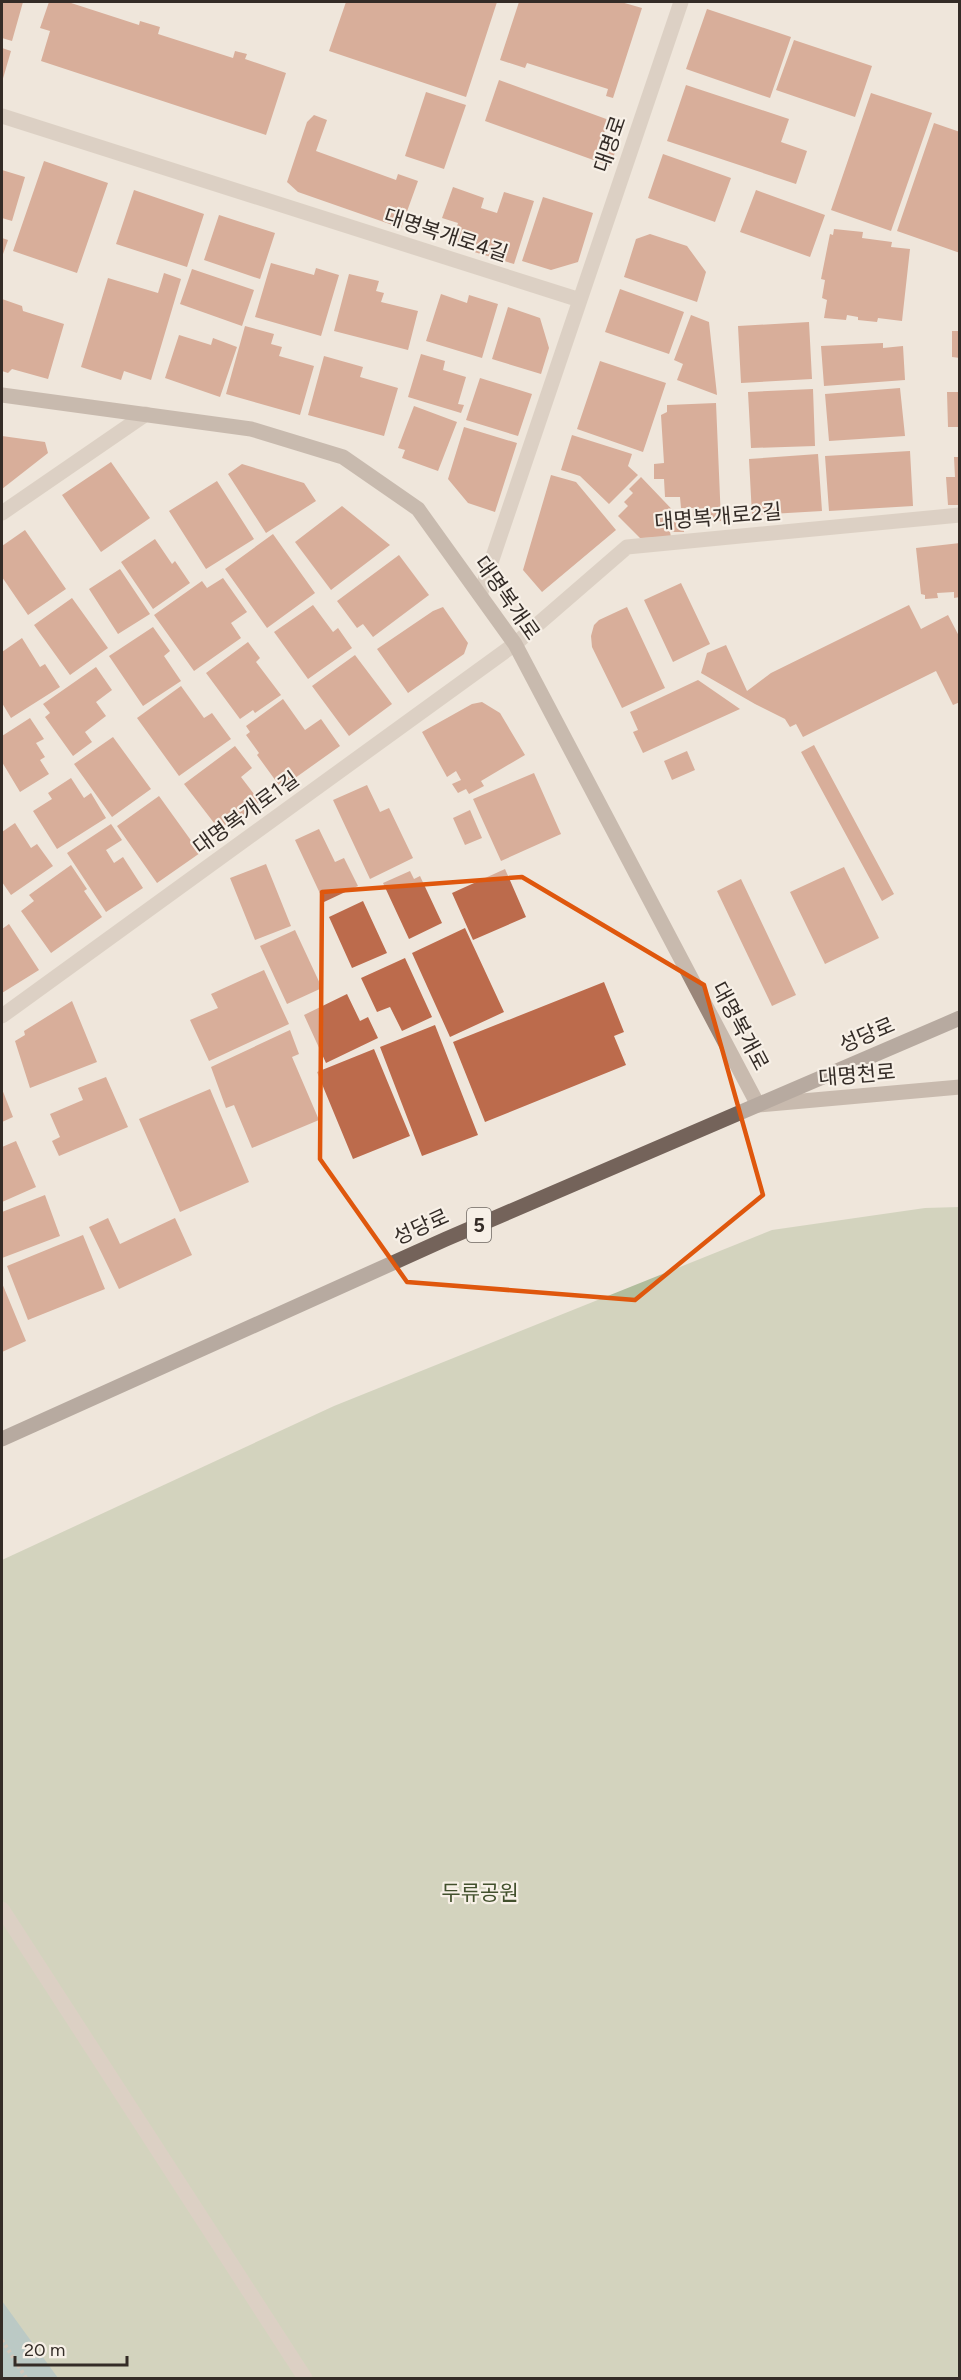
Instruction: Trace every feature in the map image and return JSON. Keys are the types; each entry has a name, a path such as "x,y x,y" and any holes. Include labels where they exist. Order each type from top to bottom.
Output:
{"main road":[{"name":"대명복개로","path":"2,395 251,429 344,456 418,509 515,644 758,1105"},
{"name":"성당로","path":"2,1439 446,1239 960,1018"},
{"name":"대명천로","path":"758,1105 960,1087"}],"street":[{"name":"대명로","path":"580,300 681,2"},
{"name":"대명복개로4길","path":"2,116 580,300"},
{"path":"480,595 580,300"},
{"path":"2,513 146,414"},
{"name":"대명복개로2길","path":"515,644 627,547 960,515"},
{"name":"대명복개로1길","path":"2,1016 515,644"},
{"path":"2,1909 305,2379"}],"path":[{"path":"2,2340 26,2379"}],"highlighted area":[{"path":"522,877 704,985 763,1195 635,1300 407,1282 320,1159 322,892"}],"green space":[{"name":"두류공원","path":"959,1207 959,2378 2,2378 2,1560 334,1406 772,1230 925,1208"}],"water":[{"path":"2,2301 58,2378 2,2378"}],"building":[{"path":"2,2 23,2 12,41 2,38"},
{"path":"49,2 68,2 139,25 140,21 160,27 158,34 233,58 235,51 247,54 245,59 286,73 266,135 41,61 50,31 40,28"},
{"path":"346,2 497,2 466,97 329,51"},
{"path":"519,2 621,2 642,8 613,98 606,96 608,89 527,63 525,68 500,60"},
{"path":"707,9 791,37 770,98 686,69"},
{"path":"794,40 872,66 855,117 776,90"},
{"path":"2,48 11,51 2,82"},
{"path":"499,80 609,120 604,133 620,139 610,166 485,121"},
{"path":"686,85 789,119 781,142 807,151 796,184 667,141"},
{"path":"426,92 466,105 444,169 405,156"},
{"path":"871,93 932,113 891,231 831,210"},
{"path":"314,115 327,120 316,151 396,180 398,174 418,181 401,228 298,192 287,182 307,122"},
{"path":"934,123 960,132 960,253 897,231"},
{"path":"663,154 731,178 715,222 648,198"},
{"path":"44,161 108,183 77,273 13,251"},
{"path":"2,170 25,177 12,221 2,218"},
{"path":"453,187 484,198 481,208 497,213 504,192 534,201 514,264 451,245 458,223 442,218"},
{"path":"134,190 204,214 187,267 116,244"},
{"path":"756,190 825,215 810,257 740,232"},
{"path":"543,197 593,213 578,262 551,270 522,261"},
{"path":"219,215 275,233 260,279 204,260"},
{"path":"834,229 863,232 862,238 892,242 891,247 910,249 902,321 878,318 877,322 858,320 858,317 847,315 846,320 824,318 827,300 822,298 825,280 821,279 830,234 833,235"},
{"path":"650,234 687,246 706,272 697,302 624,277 636,239"},
{"path":"2,238 8,240 2,257"},
{"path":"271,263 314,275 316,268 339,275 321,336 255,317"},
{"path":"192,269 254,290 242,326 180,304"},
{"path":"164,273 181,279 151,380 124,371 121,380 81,367 108,278 158,293"},
{"path":"349,274 379,281 376,291 384,293 381,302 418,311 408,350 334,331"},
{"path":"620,289 684,312 669,354 605,332"},
{"path":"441,294 467,303 469,295 498,304 482,358 426,341"},
{"path":"2,299 22,306 23,311 64,324 48,379 12,369 8,373 2,371"},
{"path":"508,307 540,318 549,348 541,374 492,359"},
{"path":"691,315 709,322 717,395 677,380 683,364 674,360"},
{"path":"809,322 812,379 741,383 738,326"},
{"path":"245,326 274,334 271,344 282,347 279,356 314,366 300,415 226,394"},
{"path":"952,331 960,331 960,358 952,357"},
{"path":"179,335 211,345 213,338 237,347 220,397 165,378"},
{"path":"883,343 883,348 903,346 905,380 824,386 821,346"},
{"path":"421,354 445,361 443,370 466,377 458,404 464,405 461,413 408,397"},
{"path":"324,356 363,367 360,377 398,388 384,436 308,415"},
{"path":"600,361 666,383 643,452 577,429"},
{"path":"480,378 532,394 518,436 466,420"},
{"path":"900,388 905,436 829,441 825,394"},
{"path":"813,389 815,446 751,448 748,392"},
{"path":"947,392 960,392 960,427 948,427"},
{"path":"716,403 721,521 694,522 693,508 681,508 680,497 665,497 664,479 654,479 654,464 664,463 661,415 667,412 667,405"},
{"path":"414,406 457,422 438,471 402,458 405,450 398,448"},
{"path":"464,427 517,443 495,512 468,503 448,479"},
{"path":"572,435 632,454 628,466 638,475 609,504 580,476 561,470"},
{"path":"2,436 45,442 48,453 2,489"},
{"path":"910,451 913,506 829,511 825,456"},
{"path":"818,454 822,511 752,515 749,459"},
{"path":"954,457 960,457 960,505 948,505 946,477 955,477"},
{"path":"111,462 150,518 101,552 62,495"},
{"path":"242,464 304,483 316,501 266,533 228,474"},
{"path":"551,475 576,482 616,530 542,592 523,570"},
{"path":"641,477 684,522 684,532 670,532 671,537 640,538 618,516 628,506 624,502 633,493 629,489"},
{"path":"217,481 254,539 206,569 169,511"},
{"path":"342,506 390,545 331,590 295,542"},
{"path":"25,530 66,589 28,615 2,577 2,546"},
{"path":"273,534 315,593 267,628 225,569"},
{"path":"155,539 172,564 175,561 190,583 153,609 121,562"},
{"path":"960,543 960,597 954,598 954,592 937,593 938,598 925,599 925,595 921,594 916,548"},
{"path":"399,555 429,595 373,637 363,624 357,628 337,601"},
{"path":"120,569 150,614 118,634 89,589"},
{"path":"223,578 247,612 231,623 241,638 194,671 154,615 202,581 207,588"},
{"path":"681,583 710,644 673,662 644,600"},
{"path":"72,598 108,648 70,675 34,625"},
{"path":"313,605 333,632 338,628 352,648 308,679 274,632"},
{"path":"909,605 921,629 948,615 960,638 960,702 953,705 936,671 803,737 796,724 790,727 785,719 701,673 707,653 726,645 747,691 771,673"},
{"path":"443,607 468,643 464,654 408,693 377,649 433,611"},
{"path":"627,607 665,688 622,708 592,647 591,636 594,625 599,620"},
{"path":"153,627 170,651 164,656 181,681 143,706 109,656"},
{"path":"22,638 40,667 45,664 60,687 11,718 2,703 2,652"},
{"path":"248,642 260,658 256,662 281,695 255,713 253,710 240,719 206,673"},
{"path":"355,655 392,704 349,736 312,686"},
{"path":"96,667 112,690 96,702 106,716 85,732 92,742 73,756 45,717 50,713 43,704"},
{"path":"698,680 740,709 643,753 633,732 638,730 630,712"},
{"path":"181,686 204,718 212,713 231,739 179,776 137,718"},
{"path":"283,699 305,730 321,719 340,746 281,788 257,755 259,753 246,735 250,732 246,726"},
{"path":"482,702 500,713 525,755 481,781 484,786 469,794 466,789 458,793 452,784 461,780 456,771 447,777 422,732 472,704"},
{"path":"30,718 44,739 36,743 45,757 40,760 49,774 20,792 2,762 2,736"},
{"path":"113,737 151,789 112,817 74,764"},
{"path":"814,745 894,894 882,901 801,752"},
{"path":"235,746 252,768 241,777 260,802 221,832 184,784"},
{"path":"687,751 695,770 672,780 664,761"},
{"path":"534,773 561,834 501,861 473,799"},
{"path":"71,778 84,798 91,793 106,818 57,849 33,811 52,799 48,793"},
{"path":"367,785 380,812 389,808 413,858 370,879 333,800"},
{"path":"159,796 200,853 157,883 117,826"},
{"path":"470,810 482,838 465,845 453,818"},
{"path":"15,823 31,848 37,844 53,866 11,895 2,882 2,832"},
{"path":"111,824 122,840 106,850 114,863 123,857 143,888 106,912 67,853"},
{"path":"319,829 335,862 344,858 358,886 324,902 295,840"},
{"path":"266,864 291,926 255,940 230,878"},
{"path":"71,865 87,889 84,891 102,917 51,953 21,911 34,901 29,895"},
{"path":"844,867 879,938 825,964 790,892"},
{"path":"505,869 526,917 473,940 452,893"},
{"path":"410,871 414,879 420,876 442,923 409,939 383,883"},
{"path":"741,879 796,995 772,1006 717,891"},
{"path":"363,901 387,953 352,968 329,917"},
{"path":"9,924 39,970 2,993 2,929"},
{"path":"465,928 504,1012 450,1037 412,953"},
{"path":"295,930 322,988 287,1004 260,946"},
{"path":"405,958 432,1017 402,1031 390,1007 377,1012 361,978"},
{"path":"264,970 289,1024 209,1061 190,1020 218,1008 211,994"},
{"path":"604,982 624,1032 614,1036 626,1065 485,1122 453,1042"},
{"path":"347,994 360,1021 368,1017 378,1038 326,1063 304,1015"},
{"path":"72,1001 97,1062 30,1088 15,1041 25,1035 24,1031"},
{"path":"435,1025 478,1135 422,1156 380,1047"},
{"path":"290,1030 299,1054 292,1057 319,1120 252,1148 234,1105 226,1108 211,1067"},
{"path":"374,1049 410,1136 353,1159 317,1072"},
{"path":"106,1077 128,1127 59,1156 52,1141 60,1137 50,1114 83,1100 78,1088"},
{"path":"2,1089 13,1117 2,1122"},
{"path":"210,1089 249,1182 180,1212 139,1119"},
{"path":"16,1141 36,1187 2,1202 2,1147"},
{"path":"45,1195 60,1236 2,1258 2,1212"},
{"path":"108,1218 120,1244 175,1218 192,1255 119,1289 89,1227"},
{"path":"83,1235 105,1289 28,1320 7,1266"},
{"path":"2,1283 26,1341 2,1352"}]}
